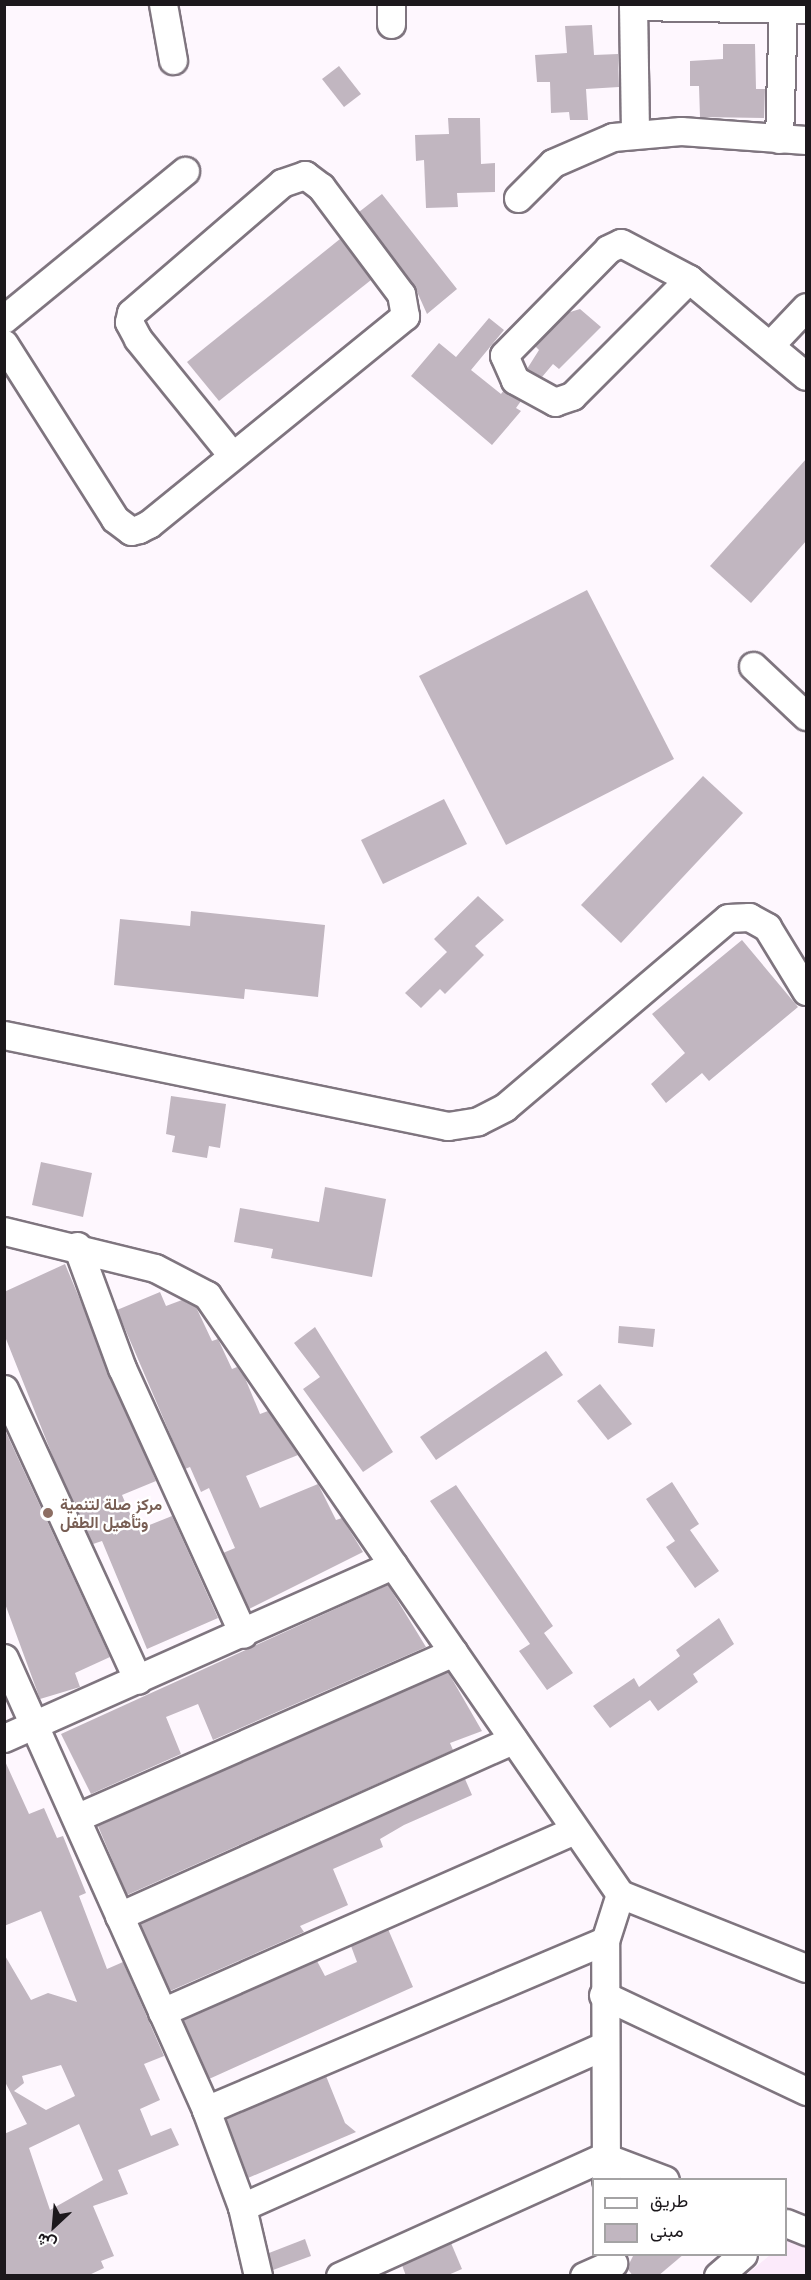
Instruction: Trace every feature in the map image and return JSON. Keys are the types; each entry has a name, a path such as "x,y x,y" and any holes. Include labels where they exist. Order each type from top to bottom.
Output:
{"street":[{"path":"163,4 173,60"},
{"path":"635,133 633,5 795,8 779,139"},
{"path":"518,198 570,152 635,133 807,140"},
{"path":"4,319 185,171"},
{"path":"6,350 115,519 131,531 149,524 400,321 407,309 321,188 305,175 282,183 131,313 129,322 138,339 232,455"},
{"path":"689,279 572,396 555,402 515,380 504,355 608,249 621,243 636,247 689,279 807,376"},
{"path":"770,345 807,307"},
{"path":"753,666 807,716"},
{"path":"4,1035 448,1126 478,1121 505,1107 728,918 749,917 767,927 807,991"},
{"path":"4,1232 78,1246 155,1268 207,1295 620,1894 807,1968"},
{"path":"78,1246 122,1368 243,1634"},
{"path":"4,1389 138,1680"},
{"path":"4,1738 243,1634 393,1565"},
{"path":"78,1817 453,1652"},
{"path":"4,1658 78,1817 119,1916 206,2110 242,2207 258,2276"},
{"path":"119,1916 513,1740"},
{"path":"162,2012 575,1830"},
{"path":"605,2168 603,1995 605,1941 620,1894"},
{"path":"206,2110 605,1941"},
{"path":"603,1995 807,2091"},
{"path":"242,2207 604,2046"},
{"path":"340,2276 605,2168 655,2178"},
{"path":"787,2223 807,2231"},
{"path":"718,2276 741,2256"},
{"path":"584,2276 612,2264"}],"shaded area":[{"path":"792,2235 806,2241 806,2275 745,2276 769,2256 787,2256 787,2240"}],"building":[{"path":"592,25 594,55 618,54 619,87 586,89 588,120 570,120 569,112 551,113 550,82 537,82 535,55 567,53 565,26"},
{"path":"723,44 755,44 756,89 765,89 764,118 700,117 699,86 690,86 690,61 723,59"},
{"path":"339,66 361,94 344,107 322,79"},
{"path":"448,118 480,118 481,164 495,163 495,192 457,193 458,207 426,208 424,160 416,161 415,135 449,134"},
{"path":"382,194 457,289 427,314 414,285 359,212"},
{"path":"340,239 371,280 219,401 187,362"},
{"path":"580,309 601,327 559,369 553,364 542,377 527,369 539,350 535,346 567,313"},
{"path":"489,318 504,330 471,370 501,394 504,390 521,401 516,408 521,411 492,445 411,376 439,343 456,357"},
{"path":"807,458 807,540 751,603 710,566"},
{"path":"587,590 674,759 506,845 419,676"},
{"path":"703,776 743,813 621,943 581,905"},
{"path":"444,799 467,844 383,884 361,840"},
{"path":"478,896 504,920 475,946 484,955 445,994 440,989 421,1008 405,993 447,952 434,939"},
{"path":"191,911 325,925 318,997 245,989 244,999 114,985 120,919 190,926"},
{"path":"742,940 798,1007 709,1081 702,1073 666,1103 651,1084 685,1053 652,1014"},
{"path":"171,1096 226,1104 220,1148 209,1146 207,1158 172,1152 175,1136 166,1134"},
{"path":"41,1162 92,1173 83,1217 32,1205"},
{"path":"325,1187 386,1199 372,1277 271,1258 273,1249 234,1242 240,1208 319,1222"},
{"path":"65,1264 156,1481 122,1495 137,1530 172,1516 218,1618 147,1649 102,1541 93,1544 57,1467 4,1334 4,1292"},
{"path":"160,1292 166,1306 182,1300 196,1307 212,1341 218,1339 232,1369 237,1367 245,1378 260,1414 268,1411 298,1455 246,1476 260,1508 318,1484 336,1520 342,1518 363,1552 249,1609 223,1553 235,1548 209,1488 201,1492 190,1467 185,1469 117,1310"},
{"path":"619,1326 655,1329 653,1347 618,1343"},
{"path":"315,1327 393,1452 363,1472 303,1389 320,1377 294,1343"},
{"path":"546,1351 563,1375 436,1460 420,1437"},
{"path":"600,1384 632,1424 608,1440 577,1401"},
{"path":"4,1428 110,1657 75,1673 80,1687 40,1699 4,1601"},
{"path":"672,1482 699,1524 690,1530 719,1571 695,1588 666,1547 675,1541 646,1499"},
{"path":"456,1485 553,1626 544,1633 573,1673 547,1690 519,1651 530,1644 430,1501"},
{"path":"388,1585 426,1647 213,1740 198,1704 166,1717 181,1754 91,1794 61,1734"},
{"path":"719,1618 734,1644 693,1674 698,1682 658,1711 650,1700 610,1728 593,1706 634,1678 639,1687 680,1656 676,1650"},
{"path":"448,1672 482,1731 450,1743 453,1750 127,1895 98,1826"},
{"path":"4,1759 29,1814 44,1808 57,1838 63,1836 86,1893 79,1896 107,1969 123,1962 164,2056 144,2064 160,2100 140,2109 151,2136 171,2128 179,2145 118,2170 128,2194 93,2206 114,2256 101,2261 104,2268 87,2276 4,2275 4,2134 27,2124 4,2080 4,1954 31,2000 48,1993 77,2002 41,1911 4,1926","holes":["61,2065 75,2096 46,2110 14,2091 24,2083 22,2076","79,2124 103,2180 50,2210 29,2148"]},
{"path":"465,1779 472,1795 404,1825 380,1839 383,1847 333,1869 348,1905 300,1926 304,1932 170,1991 140,1924"},
{"path":"388,1929 413,1987 209,2079 183,2020 317,1961 325,1976 357,1962 351,1946"},
{"path":"326,2076 345,2123 356,2132 248,2178 226,2119"},
{"path":"305,2239 311,2256 273,2270 269,2253"},
{"path":"451,2243 462,2269 446,2276 406,2276 402,2265"},
{"path":"633,2256 682,2256 658,2276 633,2276 627,2268"}],"place":[{"name":"مركز صلة لتنمية وتأهيل الطفل","path":"48,1513"}]}
